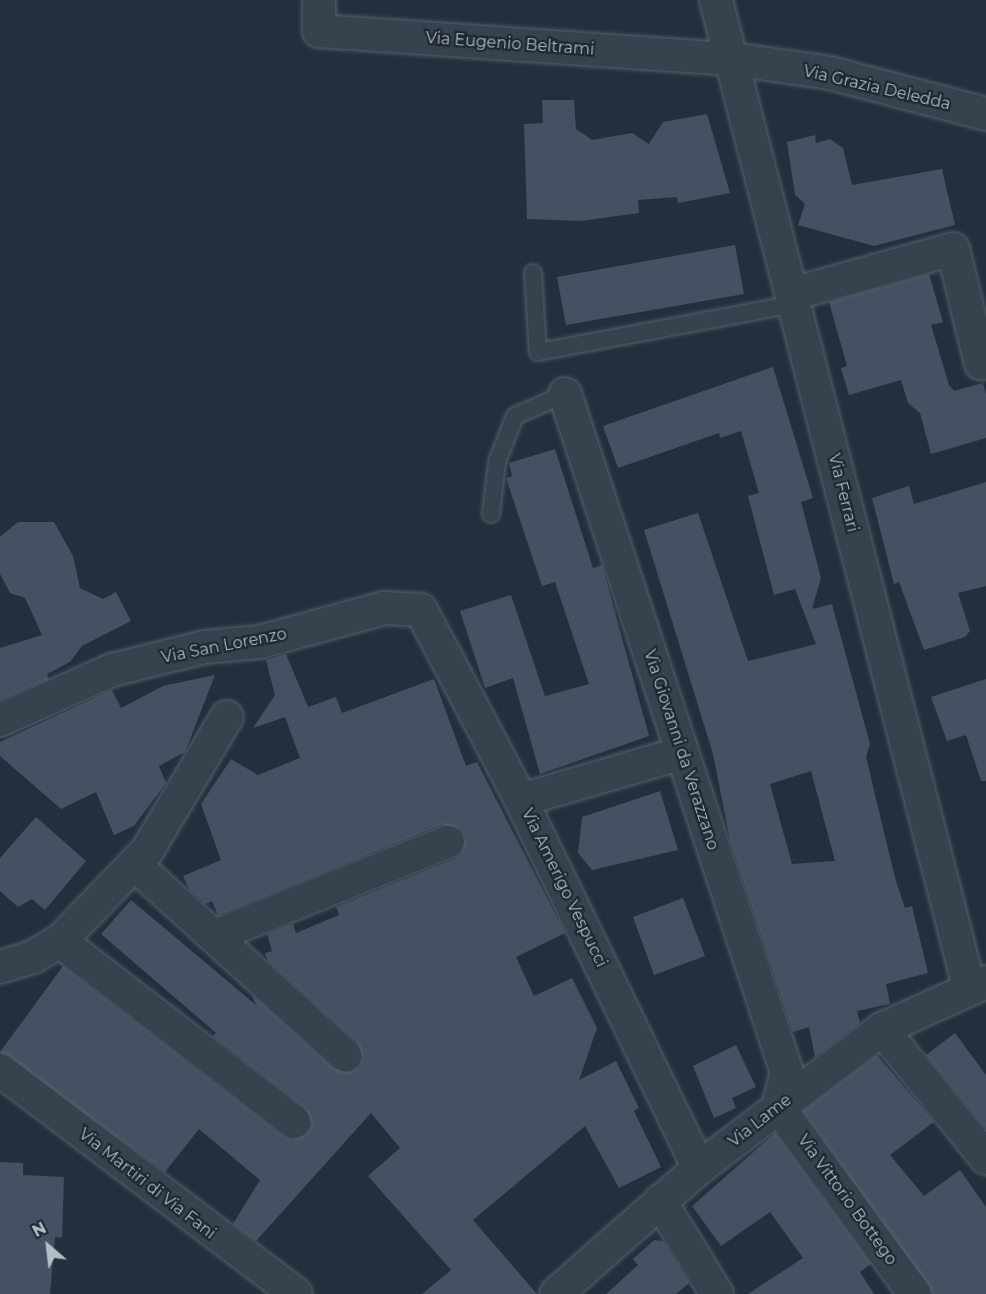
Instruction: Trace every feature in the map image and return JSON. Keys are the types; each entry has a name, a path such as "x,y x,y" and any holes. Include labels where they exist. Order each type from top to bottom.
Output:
{"street":[{"name":"Via Eugenio Beltrami","path":"319,0 319,31 732,59"},
{"name":"Via Ferrari","path":"716,0 793,299 977,984"},
{"name":"Via Grazia Deledda","path":"732,59 830,73 986,114"},
{"path":"793,299 953,249 981,364"},
{"name":"Via Giovanni da Verazzano","path":"565,394 787,1073 778,1107"},
{"name":"Via San Lorenzo","path":"0,720 132,665 205,647 260,642 384,608 421,610"},
{"name":"Via Amerigo Vespucci","path":"421,610 521,800 699,1168"},
{"path":"0,967 33,957 60,940 134,864 227,717"},
{"path":"521,800 682,753"},
{"path":"214,936 448,842"},
{"path":"134,864 345,1055"},
{"path":"60,940 294,1122"},
{"name":"Via Lame","path":"556,1294 699,1168 882,1029 977,984"},
{"path":"882,1029 986,1158"},
{"name":"Via Martiri di Via Fani","path":"0,1070 296,1294"},
{"name":"Via Vittorio Bottego","path":"778,1107 915,1294"},
{"path":"660,1201 717,1294"}],"lane":[{"path":"533,273 538,352 793,299"},
{"path":"491,514 497,462 515,416 565,394"}],"building":[{"path":"542,100 574,100 576,129 592,140 632,133 649,144 663,122 707,114 730,193 678,203 677,197 638,200 639,213 581,221 527,219 524,124 543,123"},
{"path":"815,135 816,143 830,139 843,148 852,185 942,169 955,225 874,246 798,225 805,204 795,195 787,142"},
{"path":"735,245 744,294 566,325 557,277"},
{"path":"929,274 943,322 931,325 949,385 954,391 983,383 986,394 986,438 931,454 920,413 908,403 901,380 849,395 841,368 847,366 829,302"},
{"path":"773,367 813,498 801,502 821,578 812,609 832,604 870,744 866,757 895,878 905,908 912,906 928,973 886,984 890,1004 857,1011 860,1023 815,1057 809,1027 793,1032 730,840 713,754 644,530 698,513 748,661 816,644 795,589 774,595 748,496 759,493 741,431 720,438 719,433 618,468 603,426","holes":["811,771 835,861 792,864 770,784"]},
{"path":"555,449 593,568 602,565 649,736 540,774 513,678 485,688 460,611 511,595 545,696 589,684 555,582 542,586 506,478 512,476 509,463"},
{"path":"986,482 986,586 958,593 970,631 965,637 924,650 899,582 894,584 872,498 909,486 914,504"},
{"path":"18,522 54,522 73,556 80,588 103,599 116,592 131,621 82,646 70,662 47,674 49,679 0,700 0,648 42,635 25,598 10,593 0,574 0,537"},
{"path":"286,654 308,707 336,697 342,713 434,679 466,766 477,762 565,933 516,957 534,996 572,978 597,1028 579,1080 616,1061 639,1108 634,1111 661,1167 619,1188 585,1126 473,1220 537,1294 422,1294 451,1270 368,1176 400,1148 371,1113 256,1241 233,1224 260,1180 199,1129 165,1172 0,1052 63,966 283,1136 292,1140 308,1133 312,1124 305,1108 213,1036 216,1033 101,934 131,900 256,1005 252,995 333,1068 350,1072 359,1067 363,1058 357,1042 268,961 265,953 272,951 267,934 293,924 296,933 339,915 336,907 455,859 462,853 465,836 459,828 441,825 218,915 212,901 205,904 189,889 183,876 221,860 201,804 231,759 258,775 300,758 285,717 253,728 275,695 266,660"},
{"path":"215,675 185,752 159,766 166,783 134,826 114,835 96,792 61,809 0,756 0,742 112,690 121,708 163,686"},
{"path":"986,679 986,781 981,781 966,735 947,741 931,697"},
{"path":"660,791 678,850 592,870 578,853 582,817"},
{"path":"36,817 86,861 45,910 32,899 18,907 0,891 0,858"},
{"path":"683,898 705,956 654,975 633,917"},
{"path":"955,1033 986,1075 986,1129 926,1055"},
{"path":"736,1045 756,1087 732,1098 736,1108 714,1118 693,1066"},
{"path":"877,1055 934,1122 890,1155 924,1196 960,1170 986,1207 986,1294 933,1294 803,1111"},
{"path":"775,1133 871,1264 860,1272 874,1294 748,1294 803,1258 770,1212 721,1246 692,1206"},
{"path":"0,1162 23,1163 23,1175 64,1177 62,1238 55,1237 50,1294 0,1294"},
{"path":"654,1240 663,1241 689,1283 676,1294 606,1294 638,1265 633,1259"}]}
